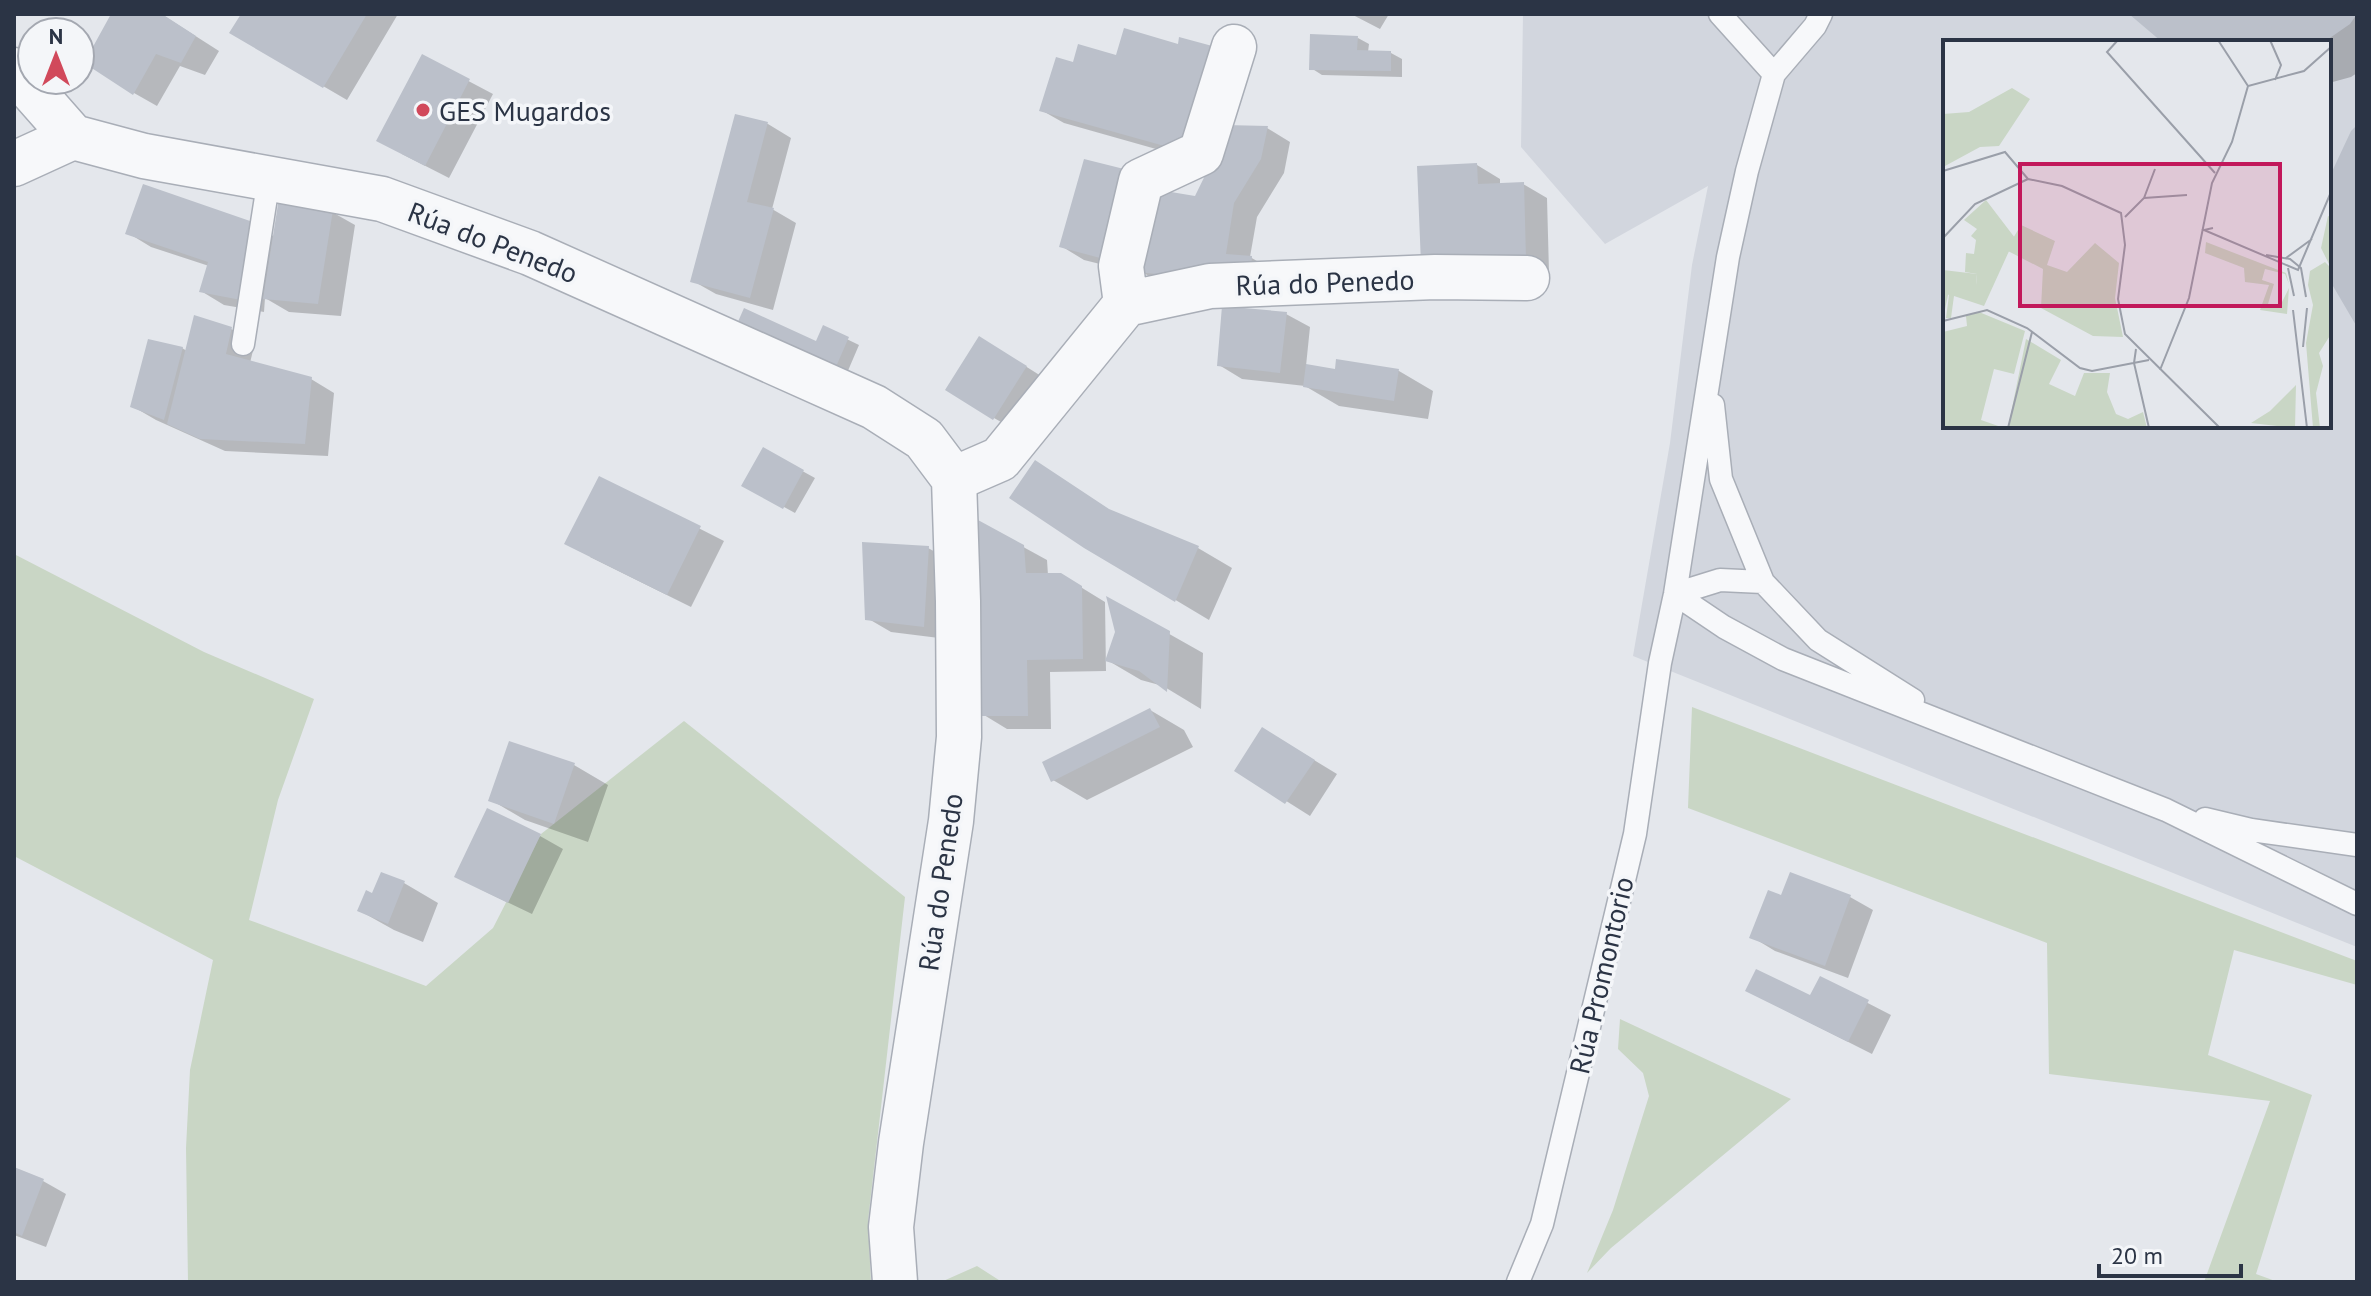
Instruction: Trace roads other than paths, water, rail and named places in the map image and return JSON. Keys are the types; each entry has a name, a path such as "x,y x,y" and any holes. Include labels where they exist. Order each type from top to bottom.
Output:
{"street":[{"path":"954,479 1000,459 1126,304 1121,266 1141,181 1201,153 1234,47"},
{"path":"14,70 73,137 14,164"},
{"name":"Rúa do Penedo","path":"73,137 144,156 382,199 530,253 874,407 924,439 954,479 959,737 951,821 891,1227 895,1282"},
{"name":"Rúa do Penedo","path":"1126,304 1210,286 1435,277 1527,278"}],"lane":[{"path":"1720,14 1774,74 1815,26 1821,14"},
{"name":"Rúa Promontorio","path":"1518,1282 1542,1224 1635,834 1660,663 1675,594 1728,257 1747,171 1774,74"},
{"path":"243,344 269,178"},
{"path":"1709,376 1721,479 1763,582 1818,640 1962,730"},
{"path":"1675,594 1720,580 1763,582"},
{"path":"1675,594 1724,627 1783,659 2166,810 2357,904"},
{"path":"2166,810 2251,830 2357,845"}],"place":[{"name":"GES Mugardos","path":"423,110"}]}
